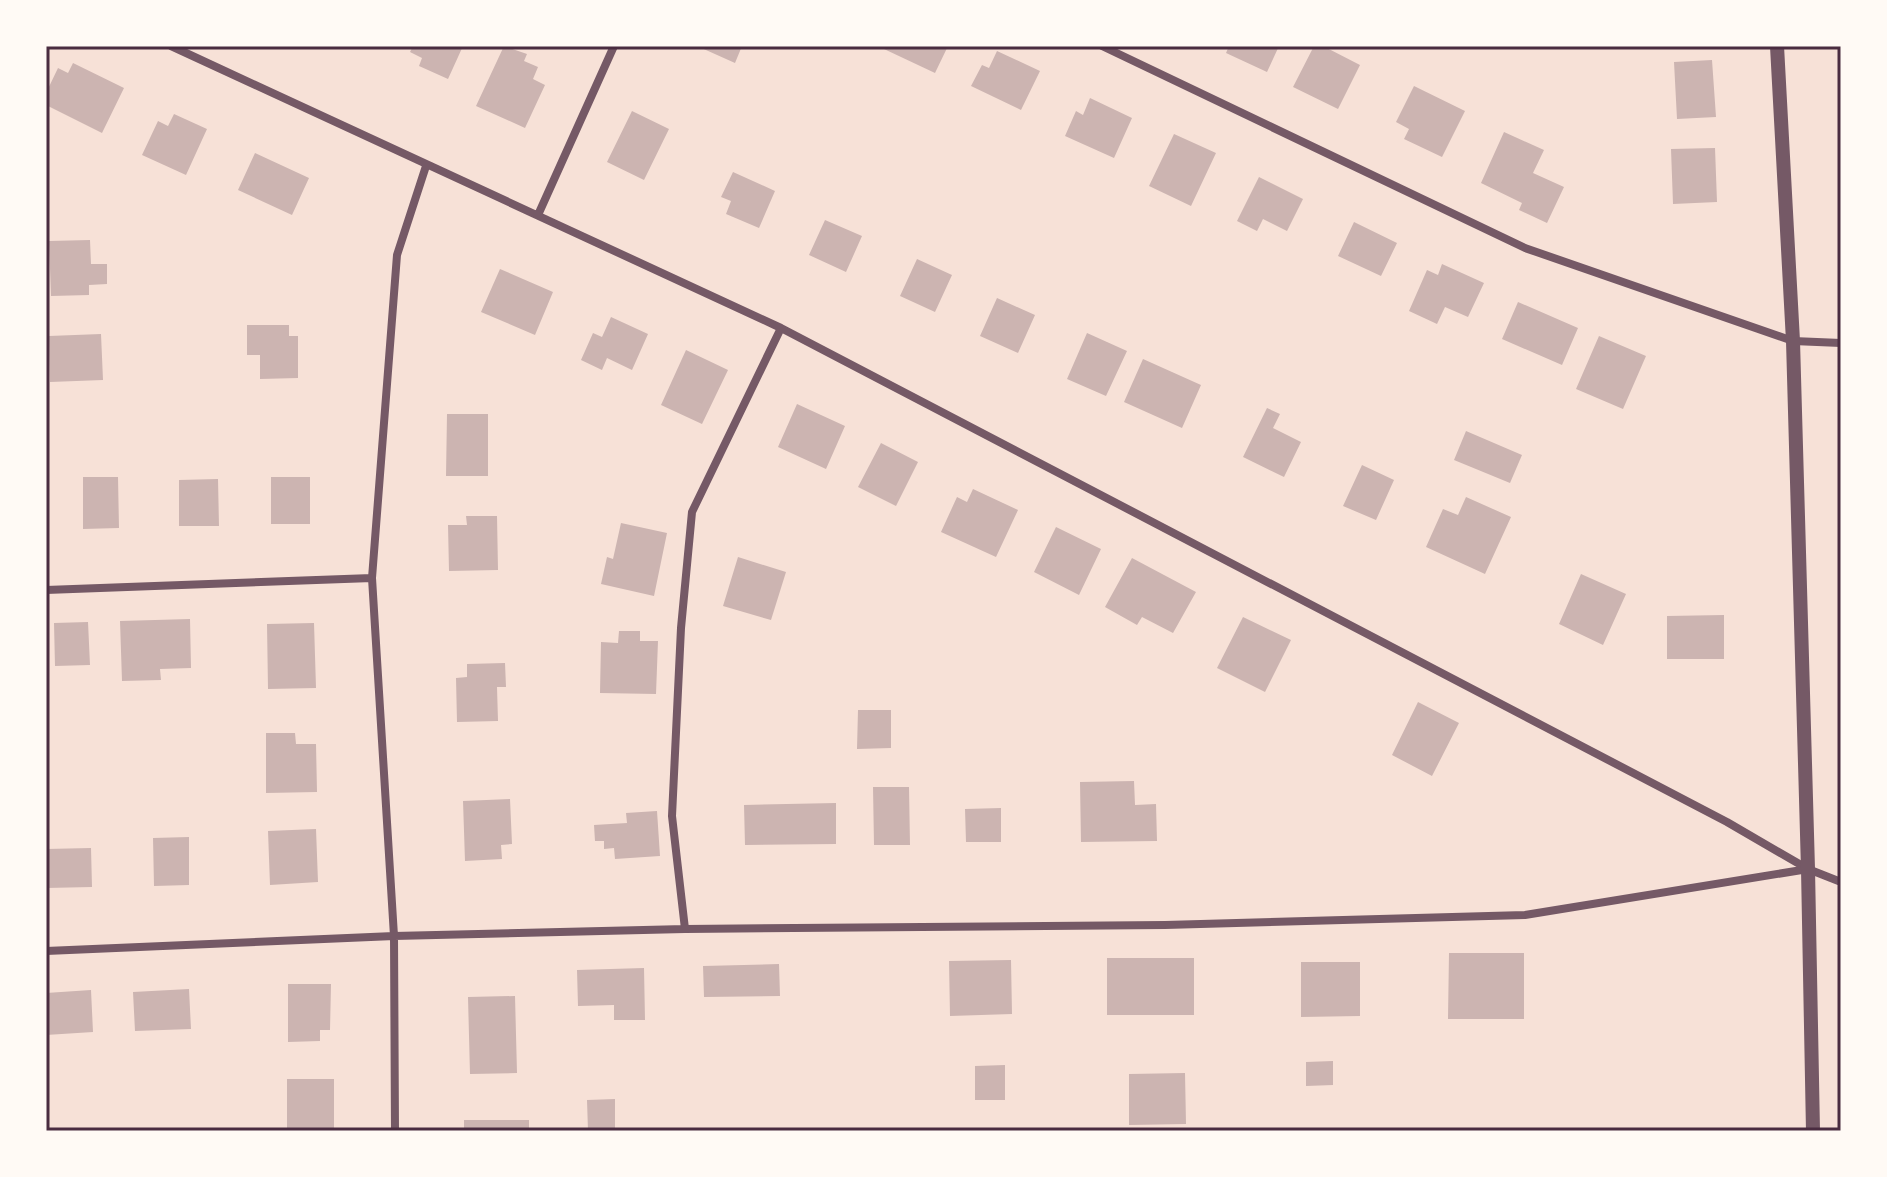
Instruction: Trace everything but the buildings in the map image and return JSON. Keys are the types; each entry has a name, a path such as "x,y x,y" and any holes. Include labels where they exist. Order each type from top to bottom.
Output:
{"street":[{"path":"171,46 781,328 1713,815 1808,869 1841,882"},
{"path":"538,215 614,46"},
{"path":"1102,46 1525,248 1793,341 1841,343"},
{"path":"1777,46 1793,341 1813,1131"},
{"path":"395,1131 394,936 372,578 397,255 426,166"},
{"path":"685,929 672,816 681,628 692,512 781,328"},
{"path":"46,590 372,578"},
{"path":"46,951 394,936 685,929 1165,925 1525,915 1808,869"}]}
